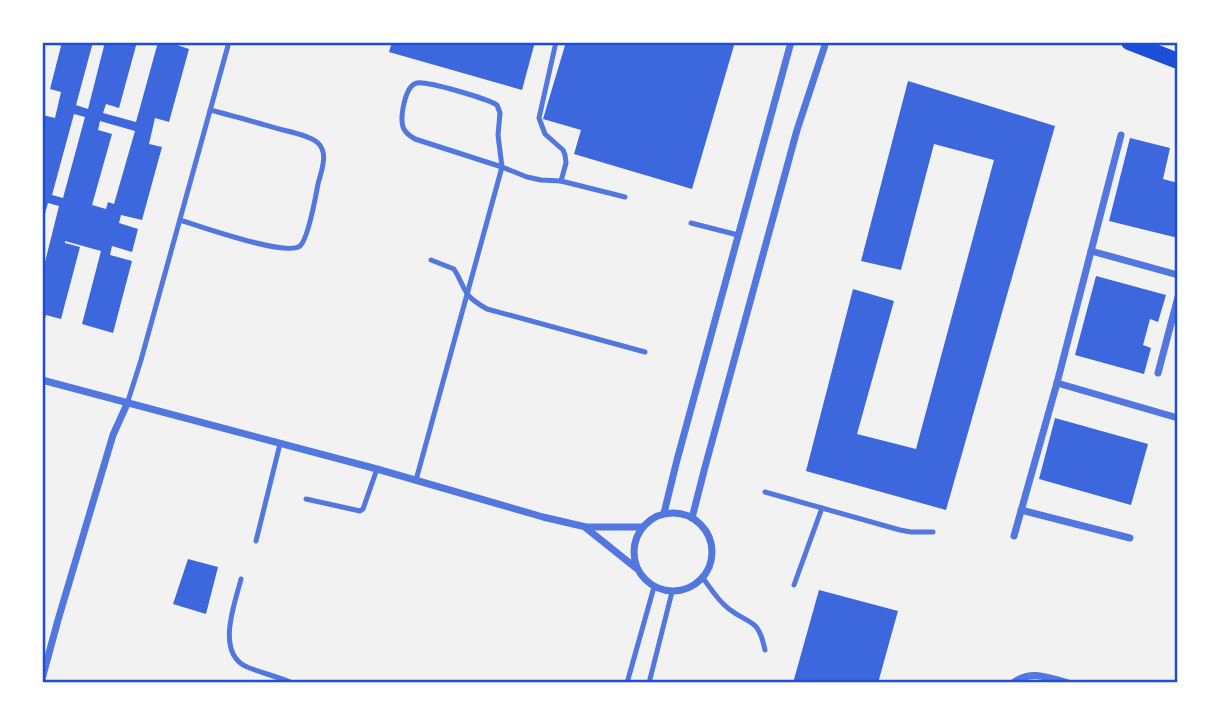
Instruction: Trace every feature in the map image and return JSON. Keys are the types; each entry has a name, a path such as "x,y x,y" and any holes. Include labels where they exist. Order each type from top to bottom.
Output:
{"main road":[{"path":"1129,42 1178,61"}],"street":[{"path":"664,513 791,42"},
{"path":"692,518 793,143 826,42"},
{"path":"1014,536 1121,135"},
{"path":"1091,251 1178,275"},
{"path":"1157,373 1178,298"},
{"path":"42,380 377,469 543,517 586,527 642,527"},
{"path":"1056,383 1178,418"},
{"path":"42,679 109,448 127,404"},
{"path":"1021,510 1130,538"},
{"path":"664,513 677,513 692,518 706,531 711,544 711,562 703,578 691,587 672,592 654,587 642,578 634,558 636,536 654,517 664,513"},
{"path":"586,527 636,568"},
{"path":"1013,683 1027,675 1035,675 1068,683"}],"lane":[{"path":"127,404 229,42"},
{"path":"556,42 539,118 545,134 565,155 566,163 561,181"},
{"path":"416,480 502,167 498,105 442,87 416,83 409,89 403,128 415,139 502,167 527,177 561,181 625,197"},
{"path":"180,220 255,243 293,248 303,242 312,213 324,162 318,143 300,135 210,110"},
{"path":"691,223 738,235"},
{"path":"431,260 454,269 467,295 487,309 645,352"},
{"path":"256,541 280,444"},
{"path":"306,499 360,511 377,469"},
{"path":"765,492 901,530 933,532"},
{"path":"794,585 822,508"},
{"path":"703,578 731,611 756,625 765,650"},
{"path":"241,579 229,628 229,639 237,660 245,666 292,683"},
{"path":"627,683 654,587"},
{"path":"649,683 672,592"}],"building":[{"path":"62,42 93,42 76,105 88,109 105,42 137,42 119,108 106,104 103,113 136,122 158,42 168,42 189,49 169,122 155,118 149,144 162,147 142,220 121,215 119,223 138,229 132,252 112,246 110,255 132,261 113,333 82,324 101,251 65,241 80,247 61,319 46,315 42,328 42,274 59,206 48,203 42,224 42,115 55,118 61,92 50,89","holes":["74,114 85,117 63,198 52,195","100,121 135,131 114,204 108,202 106,209 92,205 112,134 98,130"]},
{"path":"392,42 535,42 522,90 389,52"},
{"path":"566,42 735,42 692,189 574,154 581,130 543,119"},
{"path":"908,81 1055,126 946,510 806,471 853,289 894,301 857,434 916,449 994,160 934,144 901,270 861,261"},
{"path":"1130,138 1170,148 1163,179 1178,183 1178,238 1109,221"},
{"path":"1096,276 1166,295 1158,322 1150,319 1143,345 1151,348 1144,374 1075,355"},
{"path":"1055,418 1148,444 1131,505 1039,479"},
{"path":"188,559 218,567 206,614 173,604"},
{"path":"819,590 898,611 878,683 793,683"}]}
